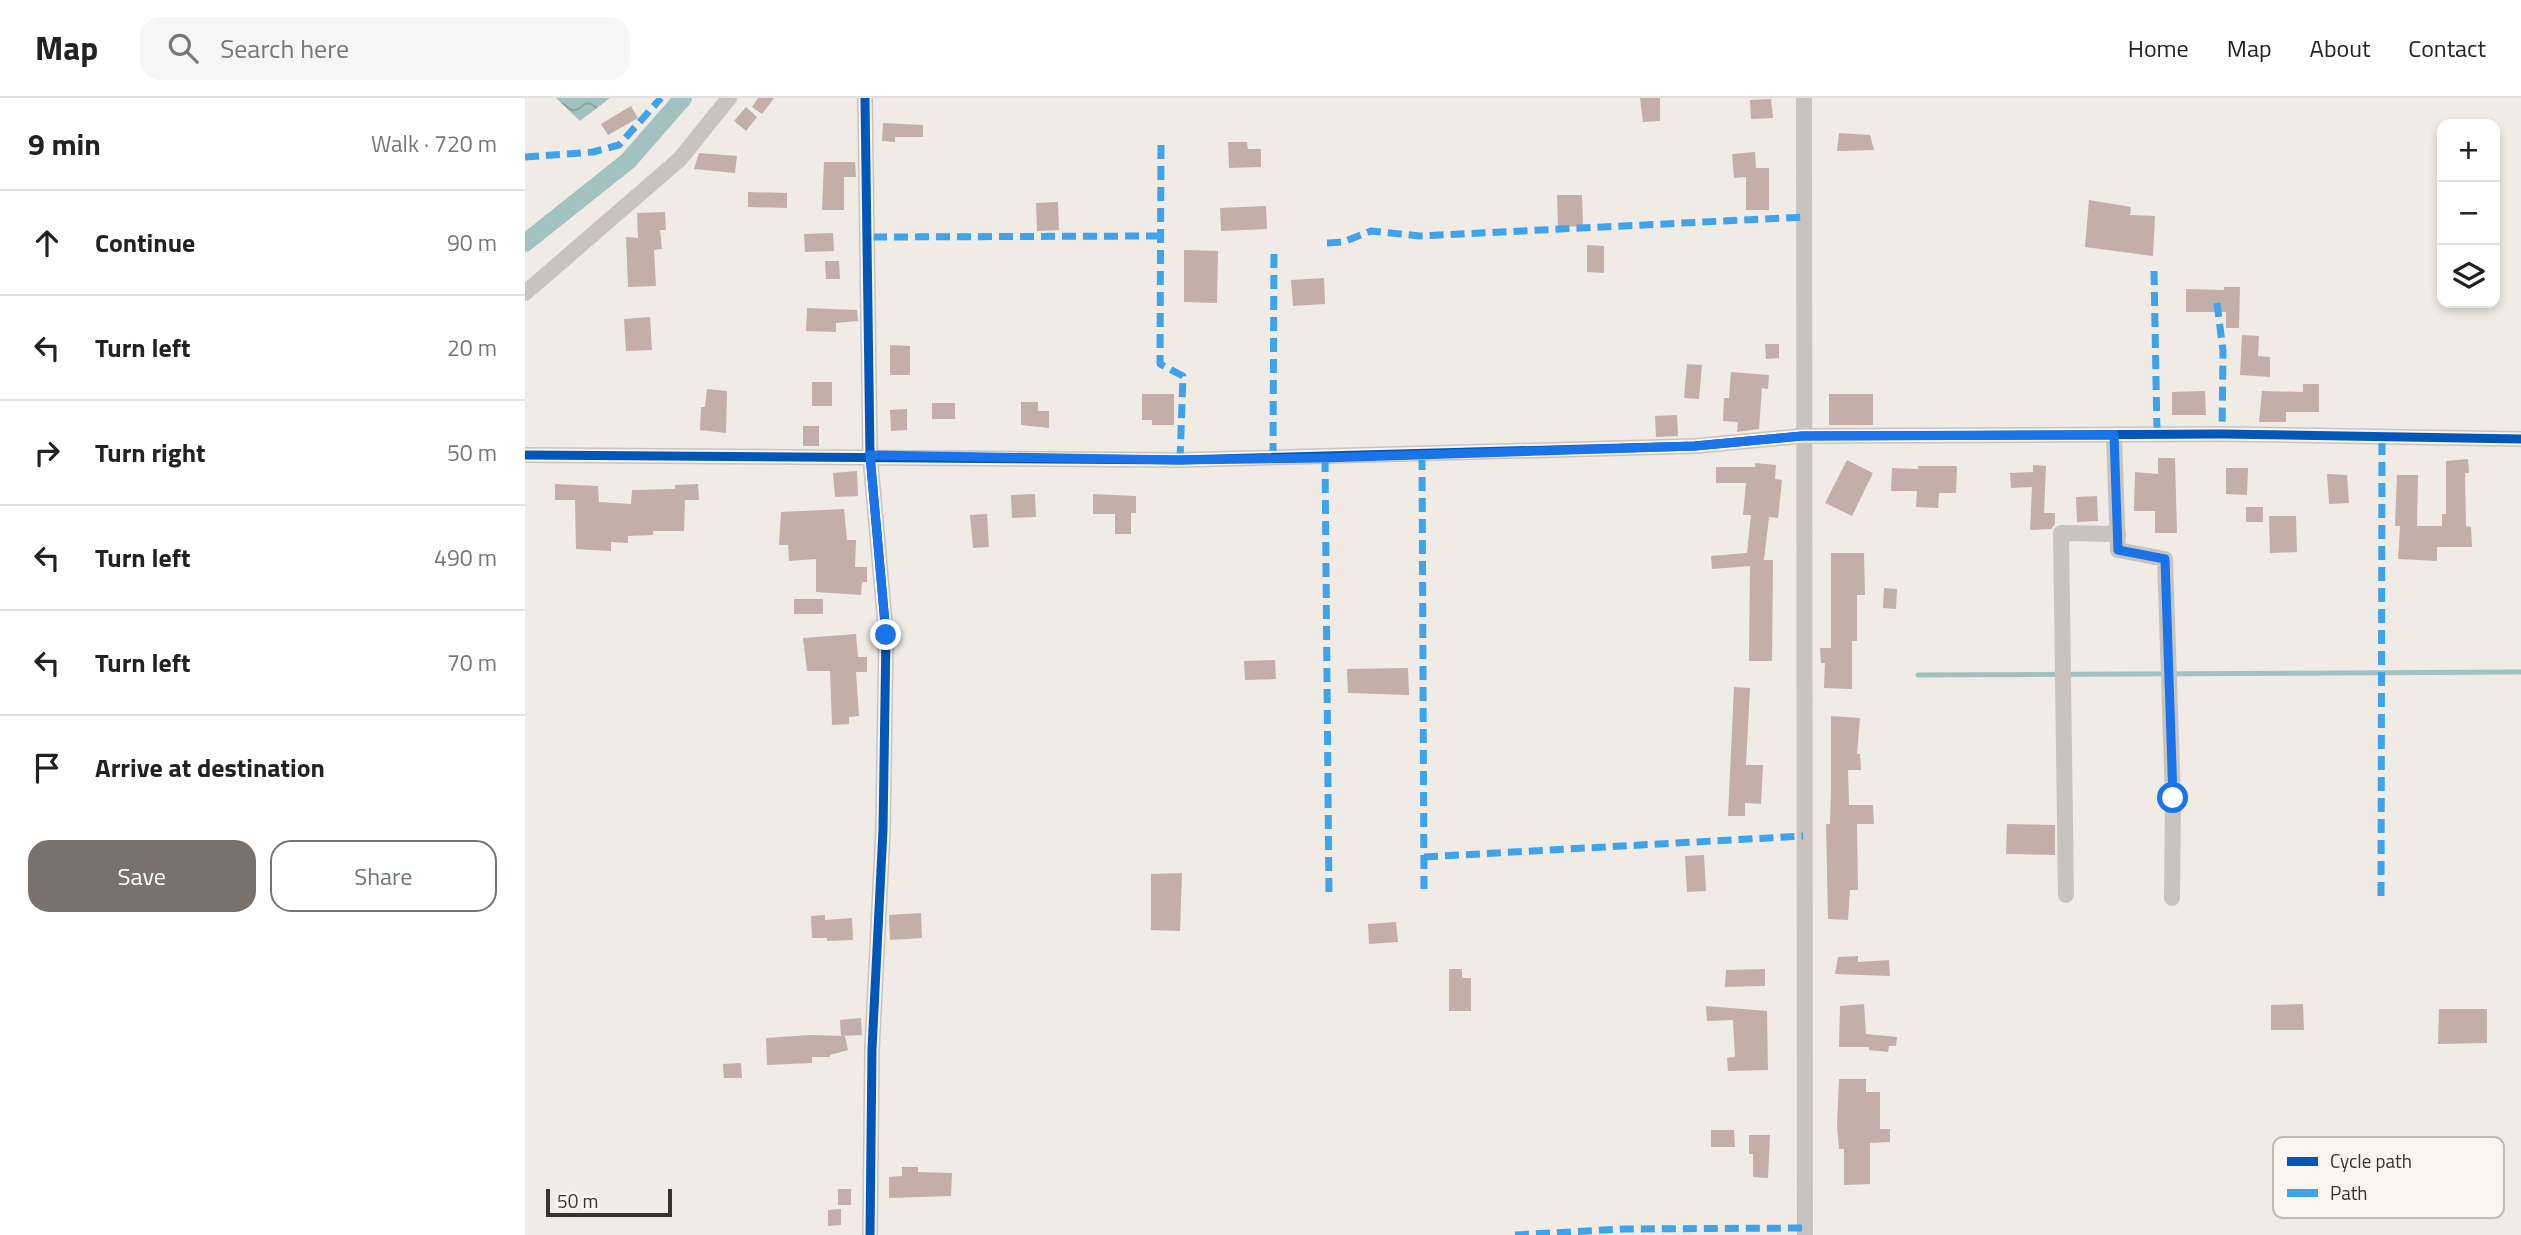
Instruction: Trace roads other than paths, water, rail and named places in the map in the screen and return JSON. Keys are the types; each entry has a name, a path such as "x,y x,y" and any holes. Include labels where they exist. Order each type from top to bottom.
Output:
{"street":[{"path":"525,293 680,159 729,98"},
{"path":"865,98 870,455 886,635 883,830 872,1049 870,1235"},
{"path":"1804,98 1802,436 1805,1235"},
{"path":"525,455 870,455 1180,460 1695,446 1802,436 2114,435 2521,439"},
{"path":"2114,435 2118,550 2165,559 2173,798 2172,898"},
{"path":"2066,895 2061,534 2118,534"}],"water":[{"path":"556,98 610,98 580,121"}],"waterway":[{"path":"525,243 628,161 683,98"},
{"path":"1918,675 2521,672"}]}
